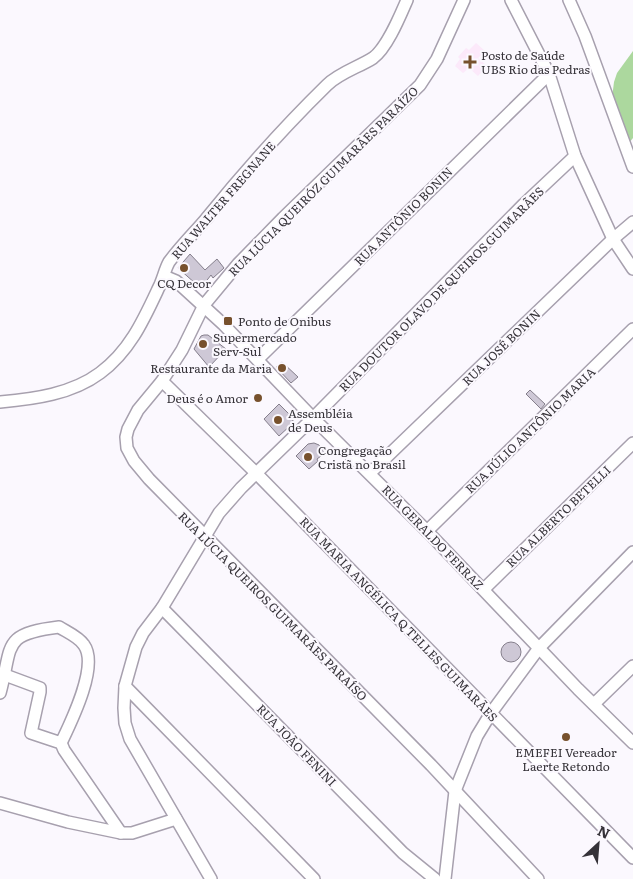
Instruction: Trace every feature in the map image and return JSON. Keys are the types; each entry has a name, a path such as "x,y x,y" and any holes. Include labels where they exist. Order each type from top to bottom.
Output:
{"street":[{"name":"RUA WALTER FREGNANE","path":"0,402 42,397 85,382 116,360 136,333 168,264 243,173 330,82 375,57 395,30 407,0"},
{"name":"RUA LÚCIA QUEIRÓZ GUIMARÃES PARAÍZO","path":"204,305 238,264 420,84 437,59 464,0"},
{"path":"511,0 549,74 575,156 614,239 633,269"},
{"path":"572,2 633,168"},
{"name":"RUA ANTÔNIO BONIN","path":"258,359 549,74"},
{"name":"RUA DOUTOR OLAVO DE QUEIROS GUIMARÃES","path":"212,879 130,739 125,723 125,686 136,647 220,513 256,473 313,418 524,204 575,156"},
{"name":"RUA JOSÉ BONIN","path":"370,473 633,222"},
{"name":"RUA GERALDO FERRAZ","path":"164,276 176,280 204,305 633,743"},
{"name":"RUA LÚCIA QUEIROS GUIMARÃES PARAÍSO","path":"204,305 182,350 162,382 138,410 132,421 126,438 127,448 134,461 149,479 455,791 526,873 538,879"},
{"name":"RUA JÚLIO ANTÔNIO MARIA","path":"427,531 633,329"},
{"name":"RUA MARIA ANGÉLICA Q TELLES GUIMARÃES","path":"162,382 256,473 633,858"},
{"name":"RUA ALBERTO BETELLI","path":"484,589 633,443"},
{"path":"445,879 455,791 478,736 491,713 539,648 633,552"},
{"name":"RUA JOÃO FENINI","path":"162,608 403,853 435,879"},
{"path":"0,693 12,643 24,634 59,627 85,645 90,662 80,701 61,743 121,833"},
{"path":"594,704 633,666"},
{"path":"5,675 40,688 30,733 61,743"},
{"path":"125,686 314,879"},
{"path":"0,803 68,822 121,833 144,830 176,819"}],"shaded area":[{"name":"Posto de Saúde UBS Rio das Pedras","path":"476,43 485,51 478,58 487,66 478,76 469,68 463,73 455,66 460,59 458,57 466,48 469,50"}],"green space":[{"path":"633,51 633,138 629,143 611,106 617,73"}],"building":[{"path":"190,254 205,270 217,259 224,268 213,278 211,275 201,288 178,268"},
{"path":"208,335 226,349 209,367 194,349 201,336"},
{"path":"282,362 298,377 291,383 276,367"},
{"path":"530,390 545,404 541,409 526,394"},
{"name":"Assembléia de Deus","path":"279,404 293,420 292,424 279,436 264,419"},
{"name":"Congregação Cristã no Brasil","path":"314,443 319,445 325,453 309,469 296,456 308,444"},
{"path":"511,642 518,645 521,652 518,659 511,662 504,659 501,652 504,645"}],"place":[{"name":"Posto de Saúde UBS Rio das Pedras","path":"470,62"},
{"name":"CQ Decor","path":"184,268"},
{"name":"Ponto de Onibus","path":"228,321"},
{"name":"Supermercado Serv-Sul","path":"203,344"},
{"name":"Restaurante da Maria","path":"282,368"},
{"name":"Deus é o Amor","path":"258,398"},
{"name":"Assembléia de Deus","path":"278,420"},
{"name":"Congregação Cristã no Brasil","path":"308,457"},
{"name":"EMEFEI Vereador Laerte Retondo","path":"566,737"}]}
